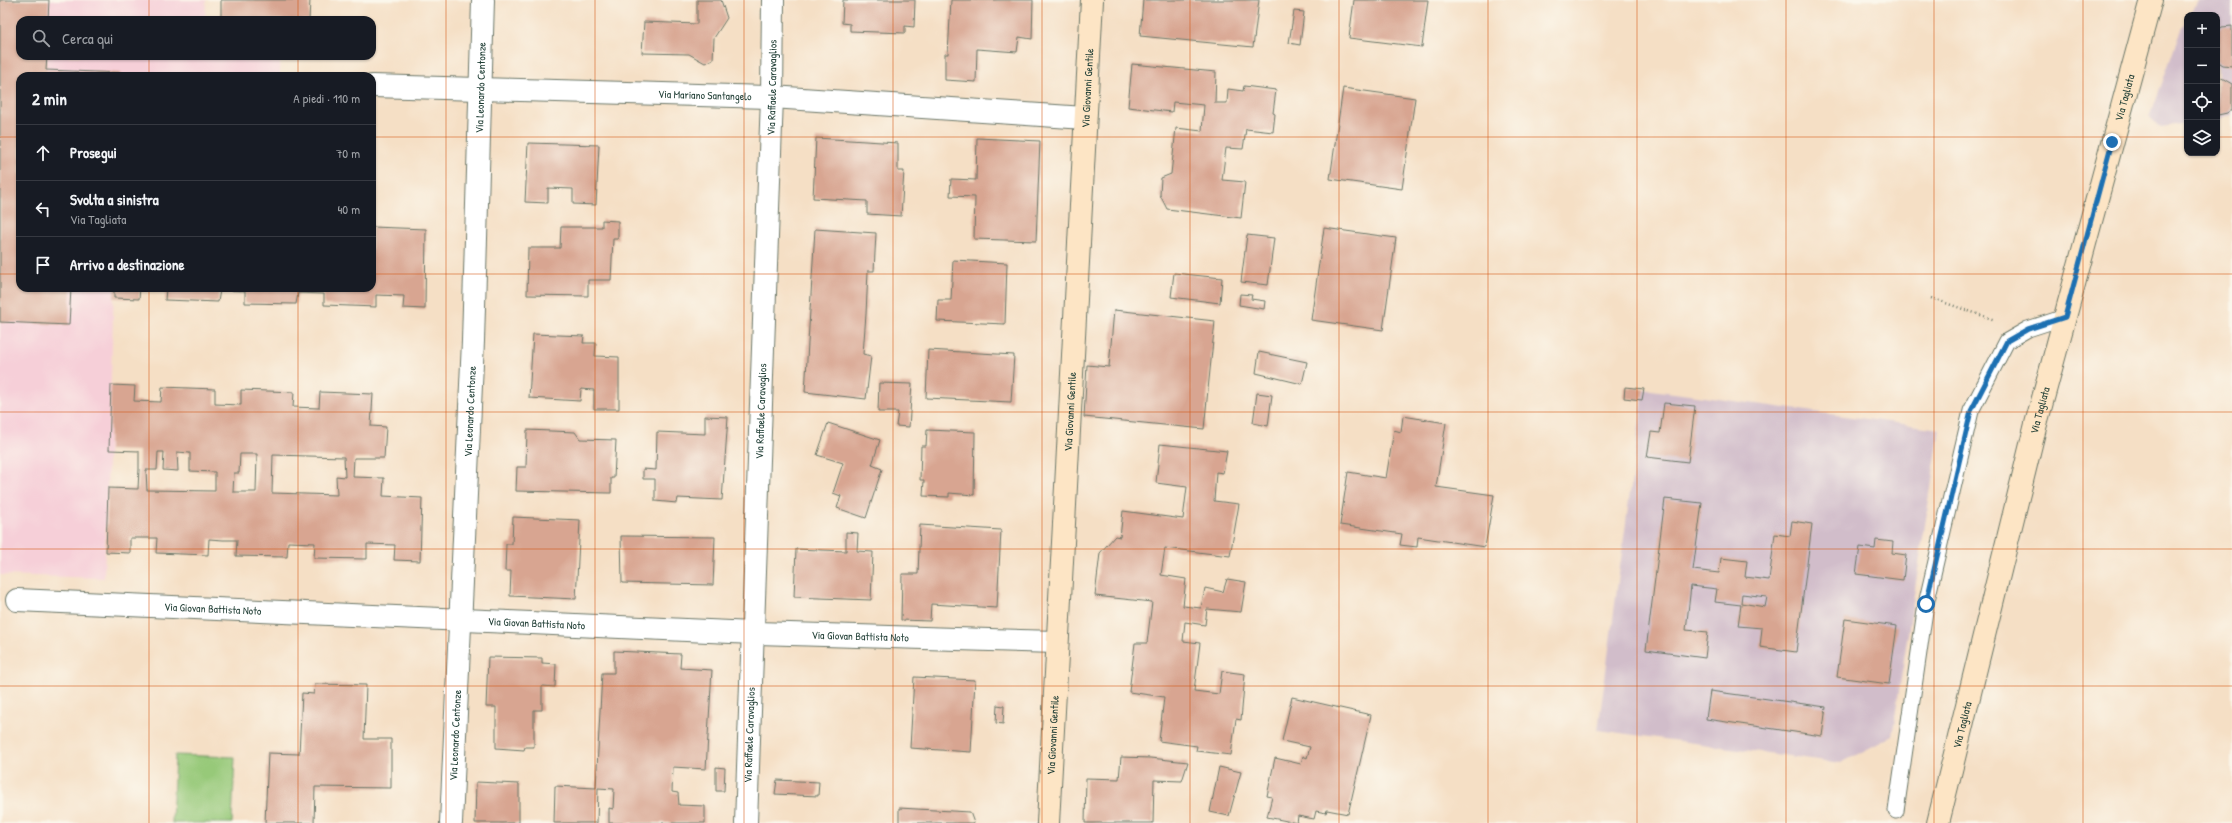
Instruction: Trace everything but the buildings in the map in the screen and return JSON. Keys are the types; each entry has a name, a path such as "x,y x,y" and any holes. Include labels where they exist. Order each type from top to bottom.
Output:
{"street":[{"name":"Via Leonardo Centonze","path":"451,823 473,333 483,0"},
{"name":"Via Raffaele Caravaglios","path":"746,823 772,96 773,0"},
{"name":"Via Giovanni Gentile","path":"1048,823 1092,0"},
{"name":"Via Tagliata","path":"1938,823 2036,424 2150,0"},
{"name":"Via Mariano Santangelo","path":"376,86 772,96 1085,118"},
{"name":"Via Giovan Battista Noto","path":"17,600 753,633 1057,642"}],"lane":[{"path":"1896,811 1926,604 1971,411 2007,341 2028,329 2065,317"}],"path":[{"path":"1931,298 2028,329"}],"shaded area":[{"path":"0,0 206,0 205,16 16,16 16,60 280,60 280,72 16,72 16,292 114,292 104,578 0,575"},
{"path":"2198,0 2232,0 2232,116 2220,118 2220,12 2192,12"},
{"path":"2184,26 2184,123 2161,127 2150,118 2181,29"},
{"path":"1644,389 1940,429 1892,736 1841,763 1598,730"}],"green space":[{"path":"175,755 235,757 232,823 172,823"}],"route":[{"path":"1926,604 1971,411 2007,341 2028,329 2065,317 2112,142"}]}
